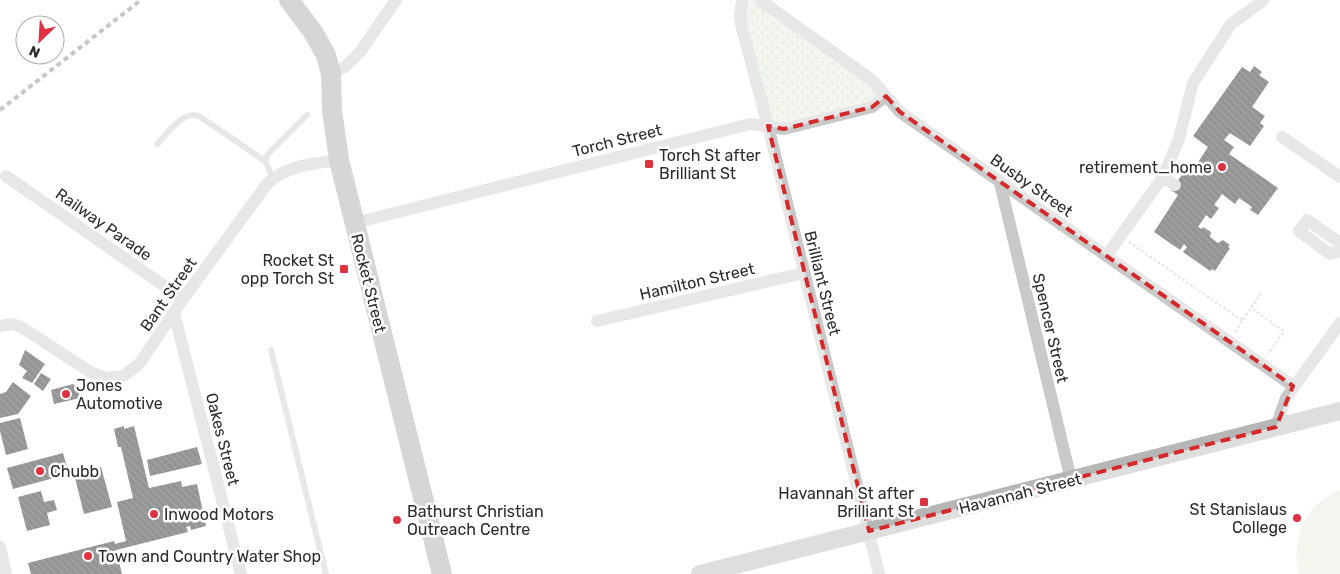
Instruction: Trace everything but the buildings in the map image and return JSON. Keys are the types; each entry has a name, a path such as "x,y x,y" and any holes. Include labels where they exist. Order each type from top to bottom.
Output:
{"main road":[{"name":"Rocket Street","path":"289,0 313,32 326,55 331,74 332,110 339,160 442,574"}],"street":[{"path":"331,74 345,67 360,52 396,0"},
{"name":"Brilliant Street","path":"742,0 740,18 742,28 879,574"},
{"name":"Busby Street","path":"760,0 872,80 900,112 1293,386"},
{"path":"1106,256 1163,177 1179,139 1193,83 1231,24 1264,0"},
{"name":"Torch Street","path":"354,224 750,124 784,128 872,107 886,96"},
{"path":"1282,138 1340,177"},
{"path":"273,177 303,165 339,160"},
{"name":"Railway Parade","path":"6,176 183,299"},
{"name":"Bant Street","path":"3,325 13,324 30,332 92,373 107,378 117,377 132,370 140,363 183,299 273,177"},
{"path":"1163,177 1175,185"},
{"name":"Spencer Street","path":"1000,183 1071,480"},
{"name":"Hamilton Street","path":"597,321 804,273"},
{"name":"Oakes Street","path":"174,313 241,574"},
{"path":"1276,427 1282,405 1293,386 1340,323"},
{"name":"Havannah Street","path":"700,574 1340,411"},
{"path":"0,547 6,574"}],"lane":[{"path":"265,161 268,154 307,115"},
{"path":"157,144 185,116 199,116 265,161 273,177"},
{"path":"271,350 326,574"}],"path":[{"path":"1120,236 1242,321"},
{"path":"1235,332 1242,321 1262,292 1251,308 1284,331 1268,354"}],"highlighted area":[{"path":"886,96 900,112 1293,386 1276,427 869,531 768,126 784,129 872,107"}],"green space":[{"path":"742,0 760,0 886,96 872,107 768,126"},
{"path":"1340,490 1340,574 1299,574 1297,548 1303,524 1318,504"}],"railway":[{"path":"0,110 141,0"}],"place":[{"name":"Torch St after Brilliant St","path":"649,164"},
{"name":"retirement_home","path":"1222,167"},
{"name":"Rocket St opp Torch St","path":"344,269"},
{"name":"Jones Automotive","path":"66,394"},
{"name":"Chubb","path":"40,471"},
{"name":"Havannah St after Brilliant St","path":"924,502"},
{"name":"Inwood Motors","path":"154,514"},
{"name":"St Stanislaus College","path":"1297,518"},
{"name":"Bathurst Christian Outreach Centre","path":"397,520"},
{"name":"Town and Country Water Shop","path":"88,556"}]}
